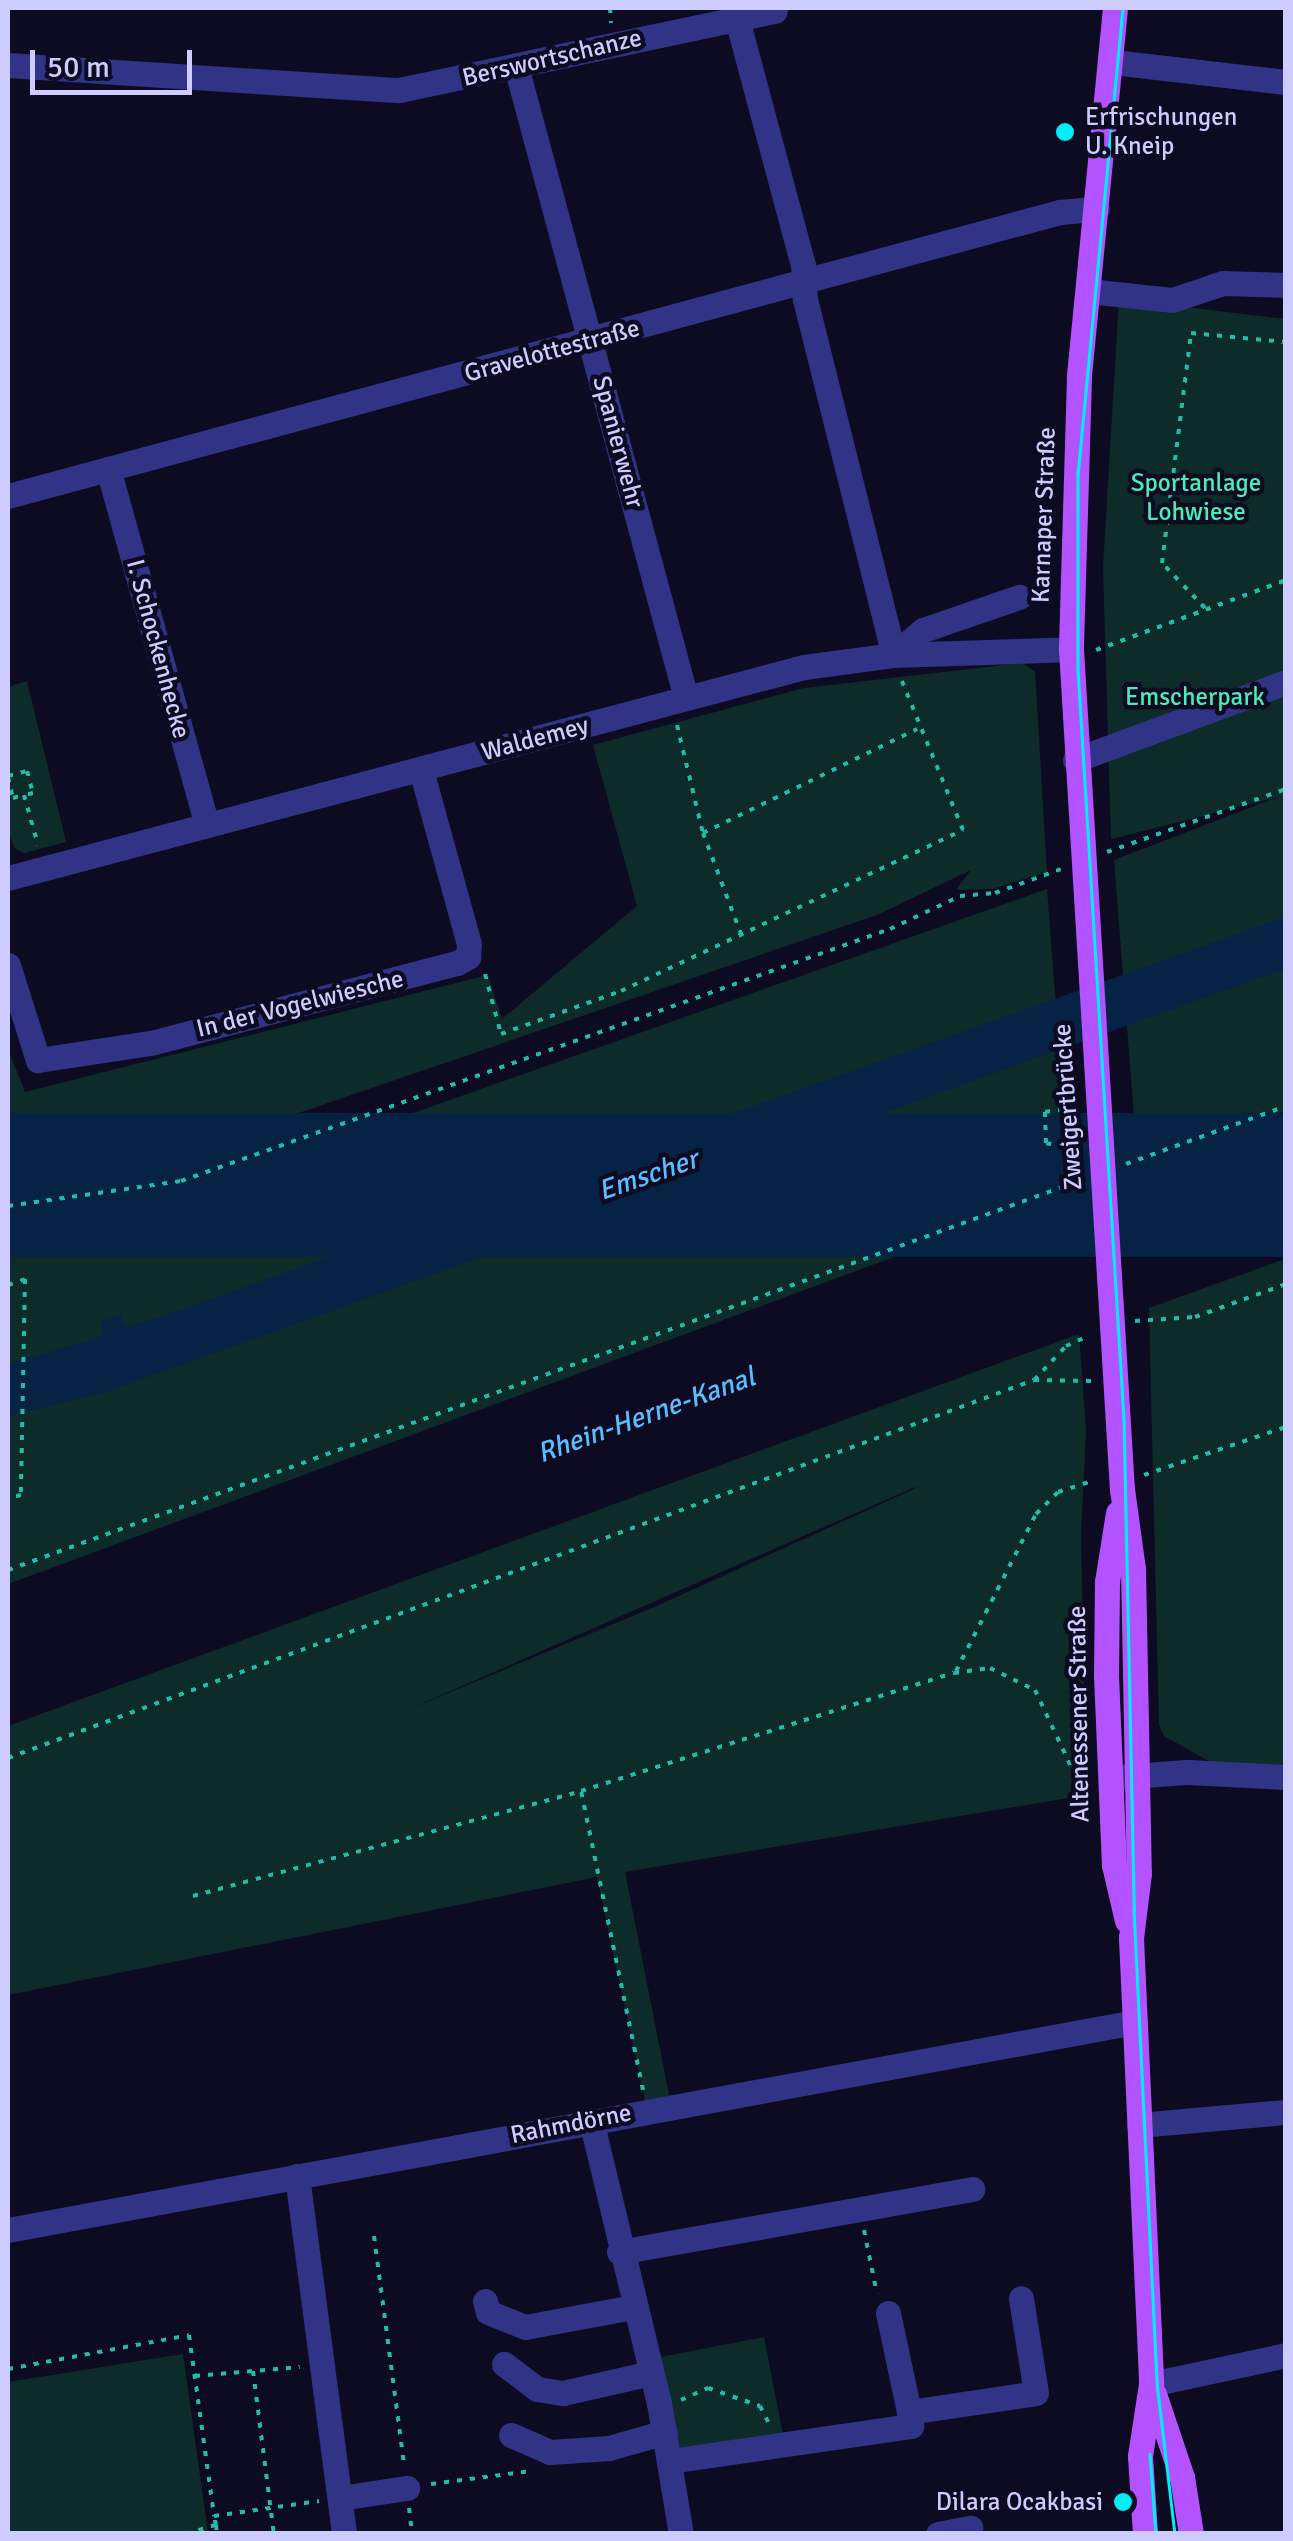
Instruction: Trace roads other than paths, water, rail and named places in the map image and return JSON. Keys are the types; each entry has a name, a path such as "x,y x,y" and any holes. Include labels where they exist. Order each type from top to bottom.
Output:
{"main road":[{"name":"Karnaper Straße","path":"1075,760 1071,511 1116,8"},
{"name":"Karnaper Straße","path":"1114,55 1124,8"},
{"name":"Zweigertbrücke","path":"1075,760 1117,1380"},
{"name":"Altenessener Straße","path":"1117,1380 1122,1489 1134,1568 1139,1873 1130,1938"},
{"name":"Altenessener Straße","path":"1122,1489 1106,1582 1108,1777 1114,1865 1130,1938 1152,2384 1140,2456 1145,2534"},
{"name":"Altenessener Straße","path":"1152,2384 1182,2478 1190,2534"}],"street":[{"name":"Berswortschanze","path":"8,65 399,90 518,70 530,60 775,11"},
{"path":"736,19 894,656 923,630 1019,598"},
{"path":"1114,55 1286,82"},
{"name":"Spanierwehr","path":"518,70 679,700"},
{"name":"Gravelottestraße","path":"8,496 109,472 1060,212 1097,209"},
{"path":"1088,291 1172,300 1223,282 1286,285"},
{"name":"I. Schockenhecke","path":"109,472 206,825"},
{"name":"Waldemey","path":"8,878 804,667 894,656 1071,649"},
{"path":"1075,760 1286,682"},
{"name":"In der Vogelwiesche","path":"8,966 38,1060 150,1042 468,957 421,770"},
{"path":"1108,1777 1286,1776"},
{"name":"Rahmdörne","path":"8,2230 1134,2022"},
{"path":"1139,2125 1286,2112"},
{"path":"591,2120 619,2252 659,2403 680,2534"},
{"path":"297,2176 344,2534"},
{"path":"619,2252 972,2189"},
{"path":"909,2412 1036,2393 1022,2298"},
{"path":"485,2301 488,2312 525,2327 633,2307"},
{"path":"670,2461 911,2426 888,2313"},
{"path":"1152,2384 1286,2355"},
{"path":"504,2364 536,2388 563,2392 651,2374"},
{"path":"512,2435 550,2452 609,2448 665,2432"},
{"path":"340,2498 407,2488"},
{"path":"938,2534 970,2528"}],"water":[{"name":"Emscher","path":"1285,917 1285,969 106,1392 8,1416 8,1364 97,1338 104,1334 100,1322 120,1315 126,1327 166,1315"},
{"name":"Emscher","path":"8,1113 1285,1113 1285,1257 8,1257"}],"tram line":[{"path":"1123,8 1078,473 1078,669 1124,1418 1134,1910 1157,2383 1175,2534"},
{"path":"1150,2454 1156,2534"}],"place":[{"name":"Erfrischungen U. Kneip","path":"1065,132"},
{"name":"Dilara Ocakbasi","path":"1123,2502"}],"park label":[{"name":"Sportanlage Lohwiese","path":"1196,498"},
{"name":"Emscherpark","path":"1195,697"}],"water label":[{"name":"Rhein-Herne-Kanal","path":"646,1415"}]}
